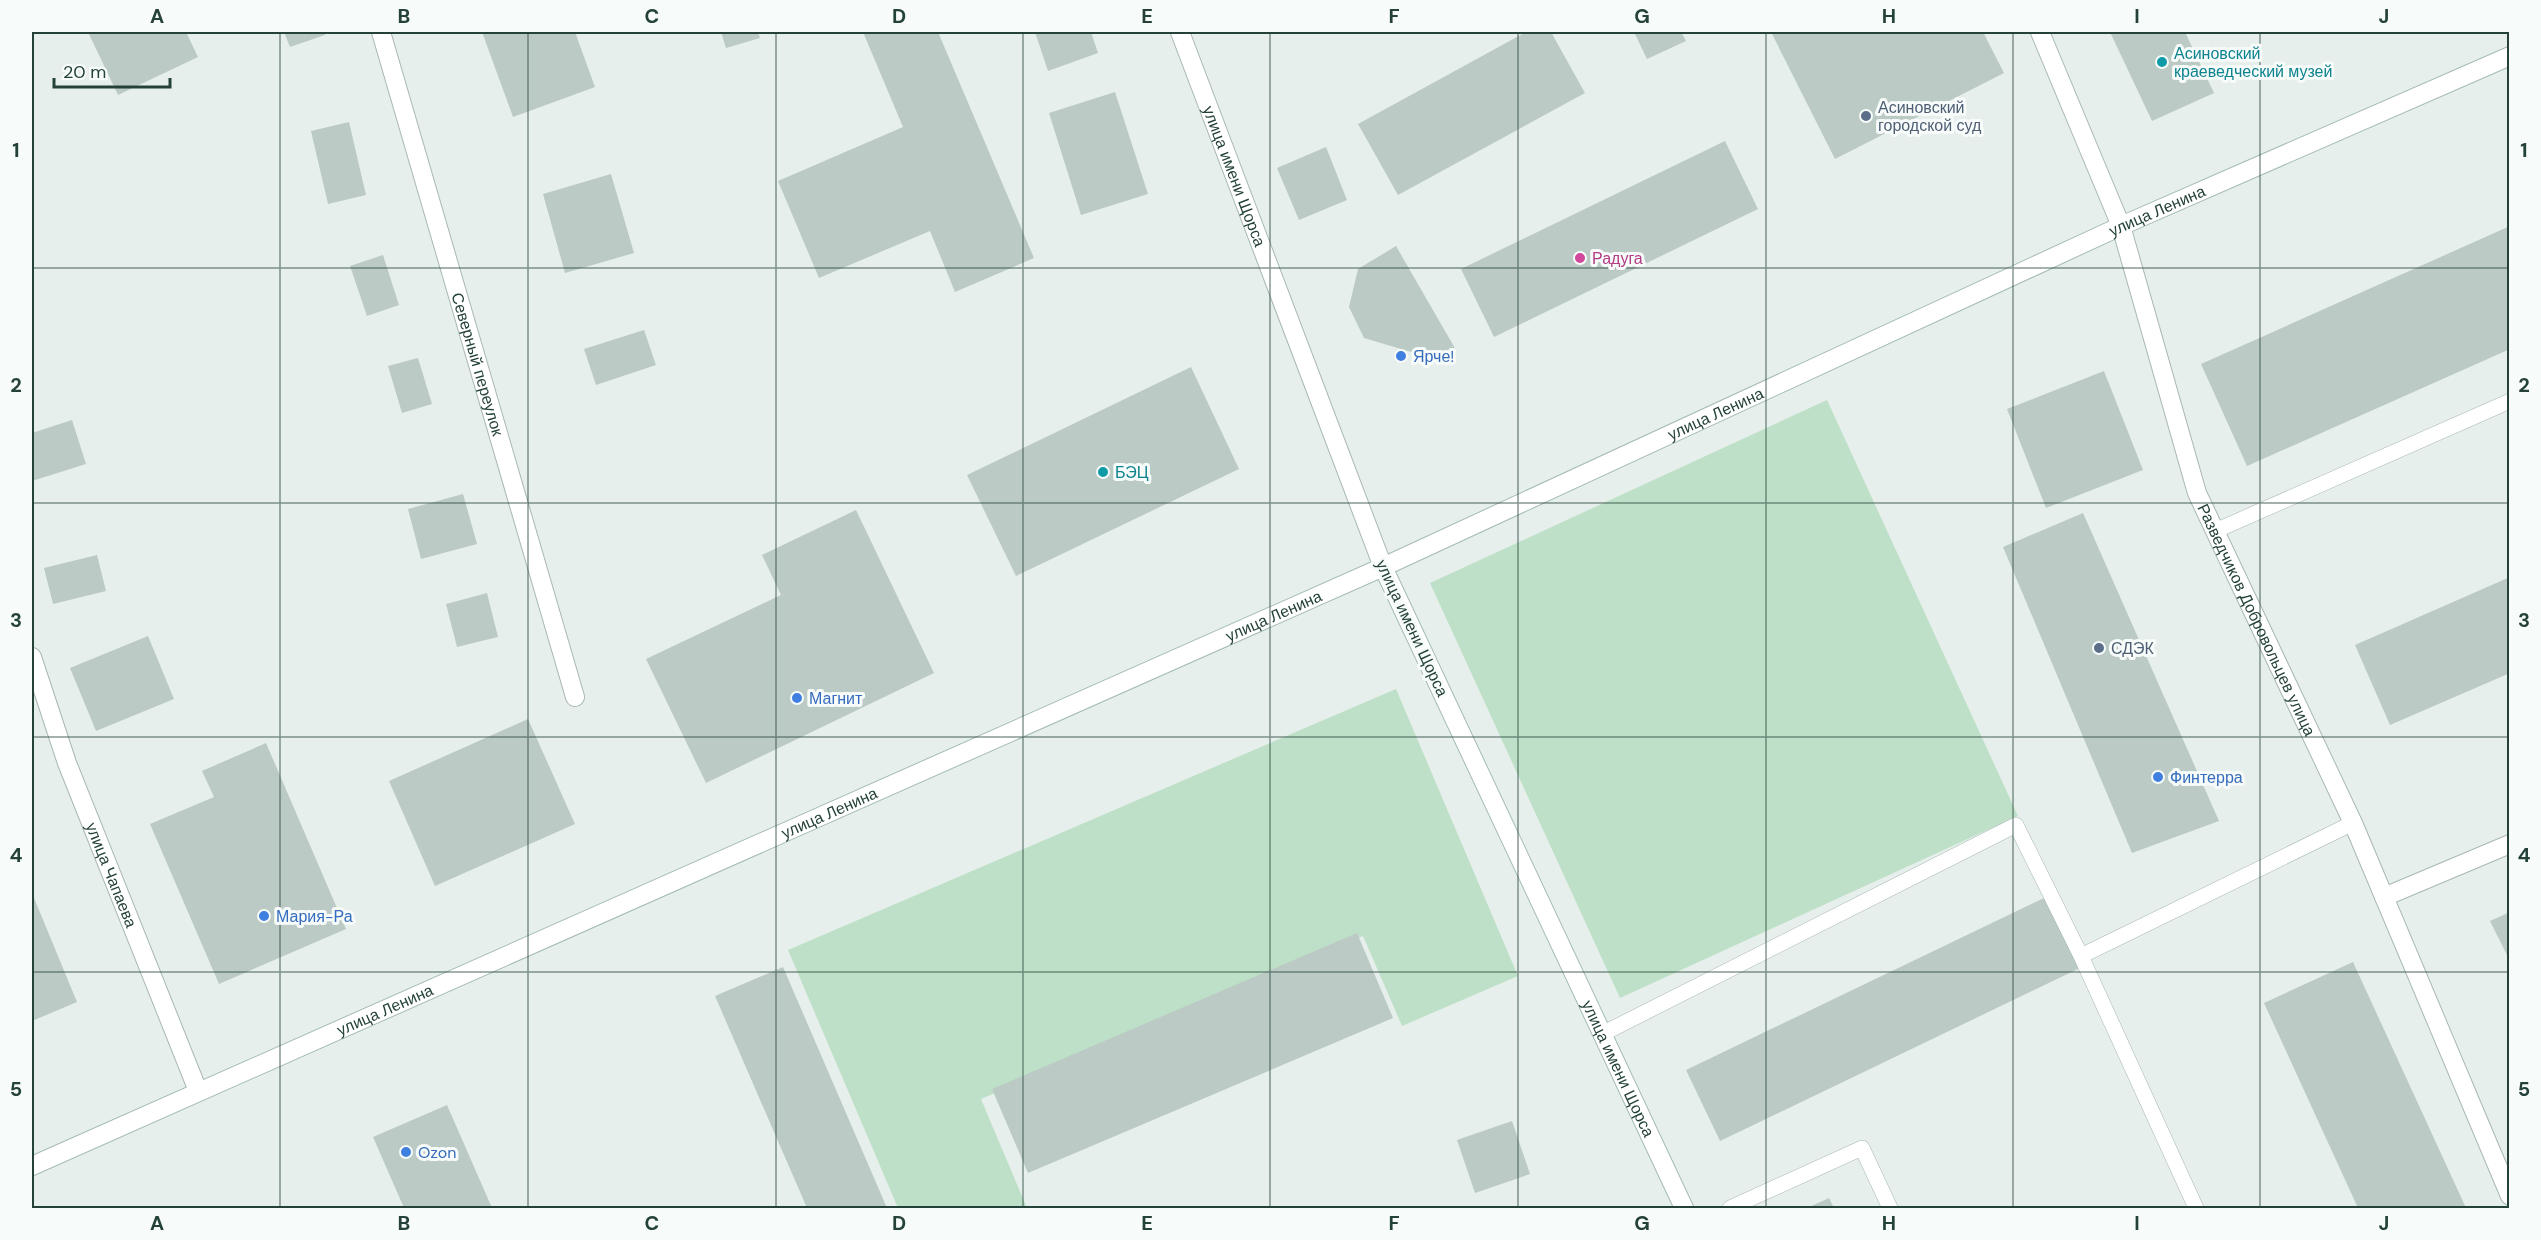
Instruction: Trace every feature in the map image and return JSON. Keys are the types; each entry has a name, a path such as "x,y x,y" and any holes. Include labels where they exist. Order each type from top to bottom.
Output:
{"street":[{"name":"Северный переулок","path":"381,32 575,697"},
{"name":"улица имени Щорса","path":"1180,32 1383,567 1684,1209"},
{"name":"Разведчиков Добровольцев улица","path":"2040,32 2121,226 2197,493 2353,823 2510,1196"},
{"name":"улица Ленина","path":"32,1166 1383,567 2121,226 2510,56"},
{"name":"улица Чапаева","path":"32,657 67,763 198,1091"},
{"path":"2384,897 2510,844"}],"lane":[{"path":"2215,531 2510,401"},
{"path":"2081,956 2353,823"},
{"path":"1602,1034 2016,825 2081,956 2196,1209"},
{"path":"1730,1209 1863,1148 1890,1209"}],"green space":[{"path":"1827,400 2018,816 1620,998 1430,583"},
{"path":"1396,689 1518,976 1402,1026 1363,936 981,1099 1027,1208 898,1208 788,950"}],"building":[{"path":"88,32 186,32 198,57 118,95"},
{"path":"284,32 323,32 325,35 290,47"},
{"path":"482,32 575,32 595,87 513,117"},
{"path":"721,32 758,32 760,38 726,48"},
{"path":"863,32 938,32 1034,258 955,292 930,231 819,278 778,181 903,127"},
{"path":"1035,32 1091,32 1098,53 1048,71"},
{"path":"1526,32 1551,32 1585,93 1398,195 1358,124"},
{"path":"1634,32 1681,32 1686,41 1647,59"},
{"name":"Асиновский городской суд","path":"1771,32 1983,32 2004,73 1835,159"},
{"name":"Асиновский краеведческий музей","path":"2110,32 2185,32 2214,93 2152,121"},
{"path":"1115,92 1148,194 1081,215 1049,113"},
{"path":"349,122 366,195 328,204 311,131"},
{"path":"1725,141 1758,209 1494,337 1461,269"},
{"path":"1326,147 1347,200 1299,220 1277,168"},
{"path":"611,174 634,253 565,273 543,194"},
{"path":"2510,226 2510,349 2247,466 2201,364"},
{"path":"1396,246 1456,350 1438,360 1364,338 1349,307 1358,269"},
{"path":"383,255 399,305 367,316 350,266"},
{"path":"644,330 656,365 596,385 584,349"},
{"path":"418,358 432,404 402,413 388,366"},
{"name":"БЭЦ","path":"1191,367 1239,469 1016,576 967,475"},
{"path":"2104,371 2143,470 2046,508 2007,409"},
{"path":"72,420 86,464 32,481 32,433"},
{"path":"463,494 477,544 421,559 408,509"},
{"path":"856,510 934,673 706,783 646,659 781,595 762,555"},
{"path":"2083,513 2219,821 2132,853 2003,547"},
{"path":"97,555 106,591 53,604 44,568"},
{"path":"2510,577 2510,673 2390,725 2355,645"},
{"path":"487,593 498,637 457,647 446,604"},
{"path":"148,636 174,699 96,731 70,668"},
{"path":"528,719 575,824 435,886 389,781"},
{"path":"266,743 346,929 219,984 150,824 214,797 202,771"},
{"path":"32,893 77,1002 32,1021"},
{"path":"2046,897 2080,968 1720,1141 1686,1070"},
{"path":"2510,912 2510,961 2490,921"},
{"path":"1357,933 1393,1018 1028,1173 992,1089"},
{"path":"2353,962 2466,1208 2358,1208 2264,1003"},
{"path":"783,967 887,1208 807,1208 715,996"},
{"path":"447,1105 492,1208 404,1208 373,1137"},
{"path":"1512,1121 1530,1174 1475,1193 1457,1140"},
{"path":"1829,1198 1834,1208 1807,1208"}],"place":[{"name":"Асиновский краеведческий музей","path":"2162,62"},
{"name":"Асиновский городской суд","path":"1866,116"},
{"name":"Радуга","path":"1580,258"},
{"name":"Ярче!","path":"1401,356"},
{"name":"БЭЦ","path":"1103,472"},
{"name":"СДЭК","path":"2099,648"},
{"name":"Магнит","path":"797,698"},
{"name":"Финтерра","path":"2158,777"},
{"name":"Мария-Ра","path":"264,916"},
{"name":"Ozon","path":"406,1152"}]}
